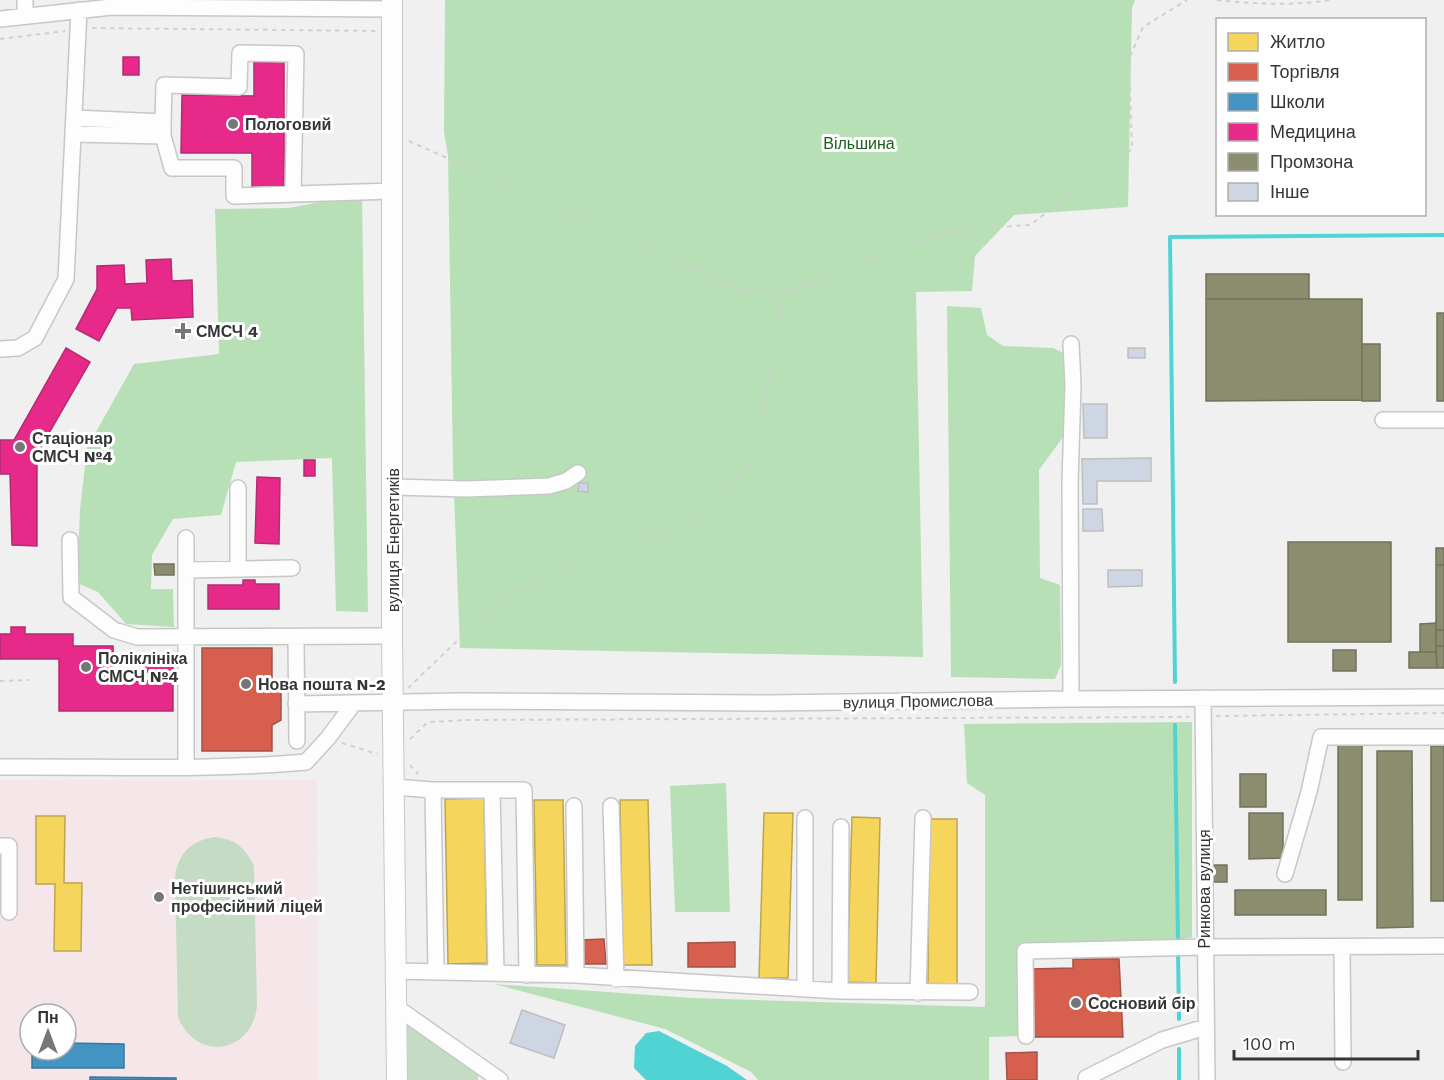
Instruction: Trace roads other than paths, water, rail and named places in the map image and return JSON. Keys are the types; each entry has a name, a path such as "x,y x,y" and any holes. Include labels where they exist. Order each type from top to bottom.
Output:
{"main road":[{"name":"вулиця Енергетиків","path":"392,4 392,636 397,1080"}],"street":[{"path":"25,16 26,0"},
{"path":"0,19 119,3 392,4"},
{"path":"0,349 18,348 35,338 66,279 79,10"},
{"path":"293,193 296,54 240,53 239,87 164,85 163,129 172,168 234,168 234,196 393,190"},
{"path":"74,118 163,129"},
{"path":"73,134 163,129"},
{"path":"1071,344 1073,385 1070,483 1071,699"},
{"path":"1383,420 1444,420"},
{"path":"393,487 466,489 549,486 566,481 578,473"},
{"path":"238,488 238,569"},
{"path":"186,538 186,766"},
{"path":"70,540 71,597 114,630 137,637 392,636"},
{"path":"187,570 292,568"},
{"path":"296,637 297,741"},
{"name":"вулиця Промислова","path":"296,704 472,701 766,704 1071,699 1444,697"},
{"name":"Ринкова вулиця","path":"1203,698 1207,1080"},
{"path":"0,766 276,765 306,762 354,704"},
{"path":"1285,874 1322,737 1444,736"},
{"path":"394,787 433,790 524,790 527,975"},
{"path":"433,790 436,972"},
{"path":"492,790 496,973"},
{"path":"574,806 576,975"},
{"path":"611,806 616,979"},
{"path":"805,818 805,989"},
{"path":"918,993 923,818"},
{"path":"840,992 841,827"},
{"path":"0,846 9,846 9,912"},
{"path":"1026,1036 1025,951 1205,947 1444,946"},
{"path":"1342,947 1343,1062"},
{"path":"396,971 576,975 840,992 970,992"},
{"path":"396,1007 500,1080"},
{"path":"1085,1079 1162,1040 1206,1027"}],"water":[{"path":"659,1031 727,1066 747,1080 646,1080 634,1068 635,1046 646,1033"}],"waterway":[{"path":"1175,682 1170,237 1444,235"},
{"path":"1175,725 1178,943"},
{"path":"1178,951 1179,1019"},
{"path":"1179,1049 1179,1080"}],"place":[{"name":"Пологовий","path":"233,124"},
{"name":"СМСЧ 4","path":"183,331"},
{"name":"Стаціонар СМСЧ №4","path":"20,447"},
{"name":"Поліклініка СМСЧ №4","path":"86,667"},
{"name":"Нова пошта N-2","path":"246,684"},
{"name":"Нетішинський професійний ліцей","path":"159,897"},
{"name":"Сосновий бір","path":"1076,1003"}],"park label":[{"name":"Вільшина","path":"859,143"}]}
